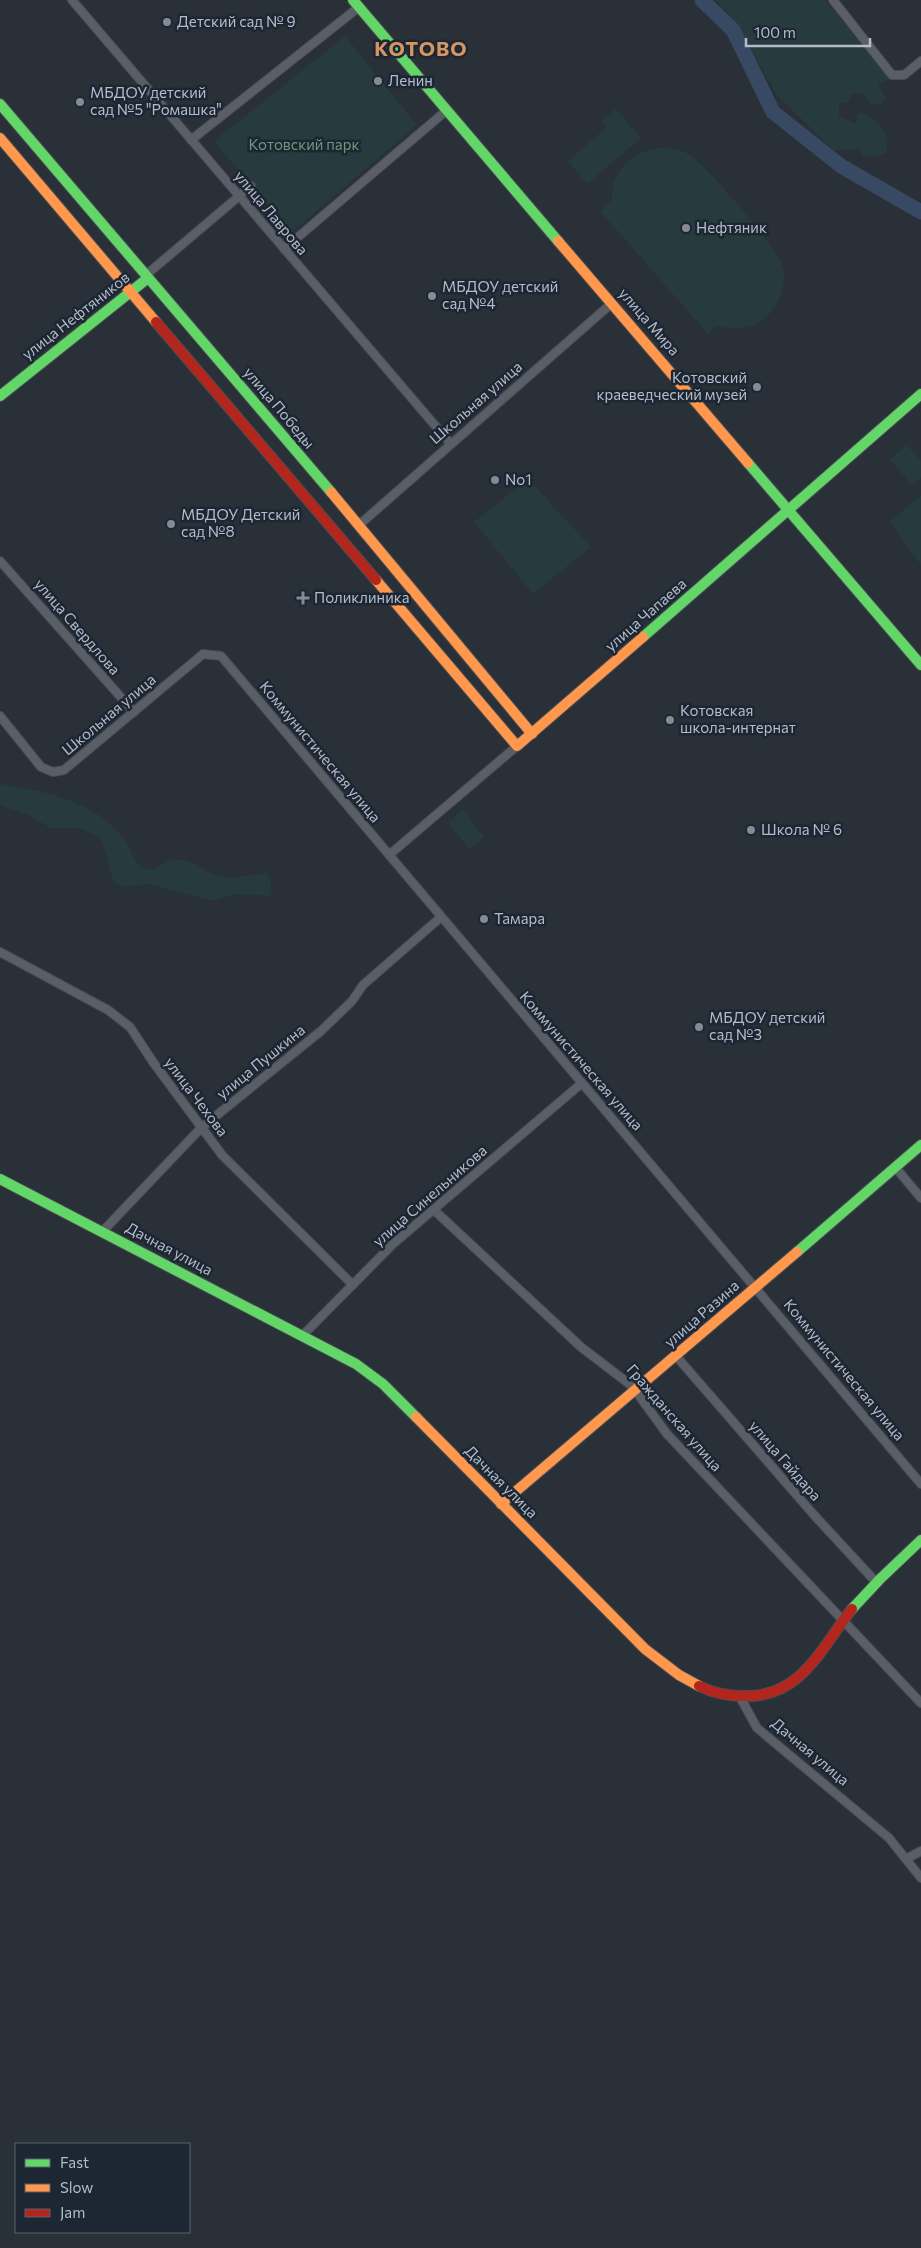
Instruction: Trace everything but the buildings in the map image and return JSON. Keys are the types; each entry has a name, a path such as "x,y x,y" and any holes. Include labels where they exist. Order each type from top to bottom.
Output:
{"street":[{"name":"улица Лаврова","path":"72,0 450,444"},
{"path":"833,0 892,75 904,75 921,61"},
{"path":"191,140 356,3"},
{"name":"улица Мира","path":"356,3 790,509 921,665"},
{"name":"улица Победы","path":"0,104 359,526 532,734"},
{"path":"284,249 447,110"},
{"path":"0,138 517,746"},
{"path":"147,277 251,186"},
{"name":"улица Нефтяников","path":"0,395 130,293 147,277"},
{"name":"Школьная улица","path":"359,526 612,303"},
{"name":"улица Чапаева","path":"389,855 532,734 921,394"},
{"name":"улица Свердлова","path":"0,561 134,712"},
{"name":"Школьная улица","path":"0,716 41,767 53,772 64,770 203,654 221,656"},
{"name":"Коммунистическая улица","path":"221,656 757,1287 921,1484"},
{"name":"улица Пушкина","path":"102,1232 201,1128 321,1031 352,1001 364,985 441,917"},
{"name":"улица Чехова","path":"0,952 108,1010 130,1027 153,1062 222,1155 353,1285"},
{"name":"улица Синельникова","path":"302,1336 393,1244 582,1083"},
{"name":"улица Разина","path":"501,1504 635,1392 921,1145"},
{"path":"895,1167 921,1198"},
{"name":"Дачная улица","path":"0,1178 356,1364 382,1384 645,1649 691,1682 716,1693 740,1697 757,1728 889,1838 921,1878"},
{"name":"Гражданская улица","path":"434,1210 581,1347 615,1371 635,1392 667,1434 844,1619 872,1652 921,1703"},
{"name":"улица Гайдара","path":"676,1356 814,1515 875,1581"},
{"path":"740,1697 760,1696 777,1692 804,1674 844,1619 875,1581 921,1540"},
{"path":"906,1859 921,1851"}],"green space":[{"path":"716,0 825,0 891,79 878,84 886,98 881,104 872,105 865,98 864,93 852,93 848,102 839,104 839,116 856,124 858,113 870,116 876,121 885,134 887,141 885,154 869,157 863,156 860,149 833,150 776,94 732,18"},
{"name":"Котовский парк","path":"345,36 417,125 291,233 214,141"},
{"path":"616,109 641,138 587,184 568,161 606,128 601,122"},
{"name":"Нефтяник","path":"666,147 685,152 700,163 742,209 779,258 784,274 782,293 769,314 758,323 745,328 716,326 708,334 600,211 612,200 615,178 627,162 645,152"},
{"path":"907,445 921,461 921,477 912,485 890,459"},
{"path":"528,479 591,547 533,594 474,522"},
{"path":"921,495 921,565 890,522"},
{"path":"0,784 52,794 85,807 101,816 125,840 137,863 144,868 153,869 168,861 182,859 222,877 267,873 271,882 270,896 235,894 213,901 149,884 123,887 114,882 101,839 81,828 51,828 26,814 0,805"},
{"path":"463,810 484,837 469,849 448,822"}],"waterway":[{"path":"702,0 733,30 773,112 841,166 921,212"}],"traffic: fast":[{"path":"353,0 558,241"},
{"path":"0,104 331,492"},
{"path":"0,396 148,278"},
{"path":"643,637 921,394"},
{"path":"748,463 921,665"},
{"path":"797,1252 921,1145"},
{"path":"0,1179 356,1364 383,1384 416,1417"},
{"path":"852,1609 921,1540"}],"traffic: slow":[{"path":"0,138 156,322"},
{"path":"558,241 748,463"},
{"path":"331,492 532,734"},
{"path":"376,580 517,746 643,637"},
{"path":"501,1504 797,1252"},
{"path":"416,1417 645,1649 679,1675 699,1686"}],"traffic: jam":[{"path":"156,322 376,580"},
{"path":"699,1686 726,1695 738,1696 764,1694 781,1689 808,1668 852,1609"}],"place":[{"name":"Детский сад № 9","path":"167,22"},
{"name":"Ленин","path":"378,81"},
{"name":"МБДОУ детский сад №5 \"Ромашка\"","path":"80,102"},
{"name":"Нефтяник","path":"686,228"},
{"name":"МБДОУ детский сад №4","path":"432,296"},
{"name":"Котовский краеведческий музей","path":"757,387"},
{"name":"No1","path":"495,480"},
{"name":"МБДОУ Детский сад №8","path":"171,524"},
{"name":"Поликлиника","path":"303,598"},
{"name":"Котовская школа-интернат","path":"670,720"},
{"name":"Школа № 6","path":"751,830"},
{"name":"Тамара","path":"484,919"},
{"name":"МБДОУ детский сад №3","path":"699,1027"}],"district":[{"name":"КОТОВО","path":"421,49"}]}
